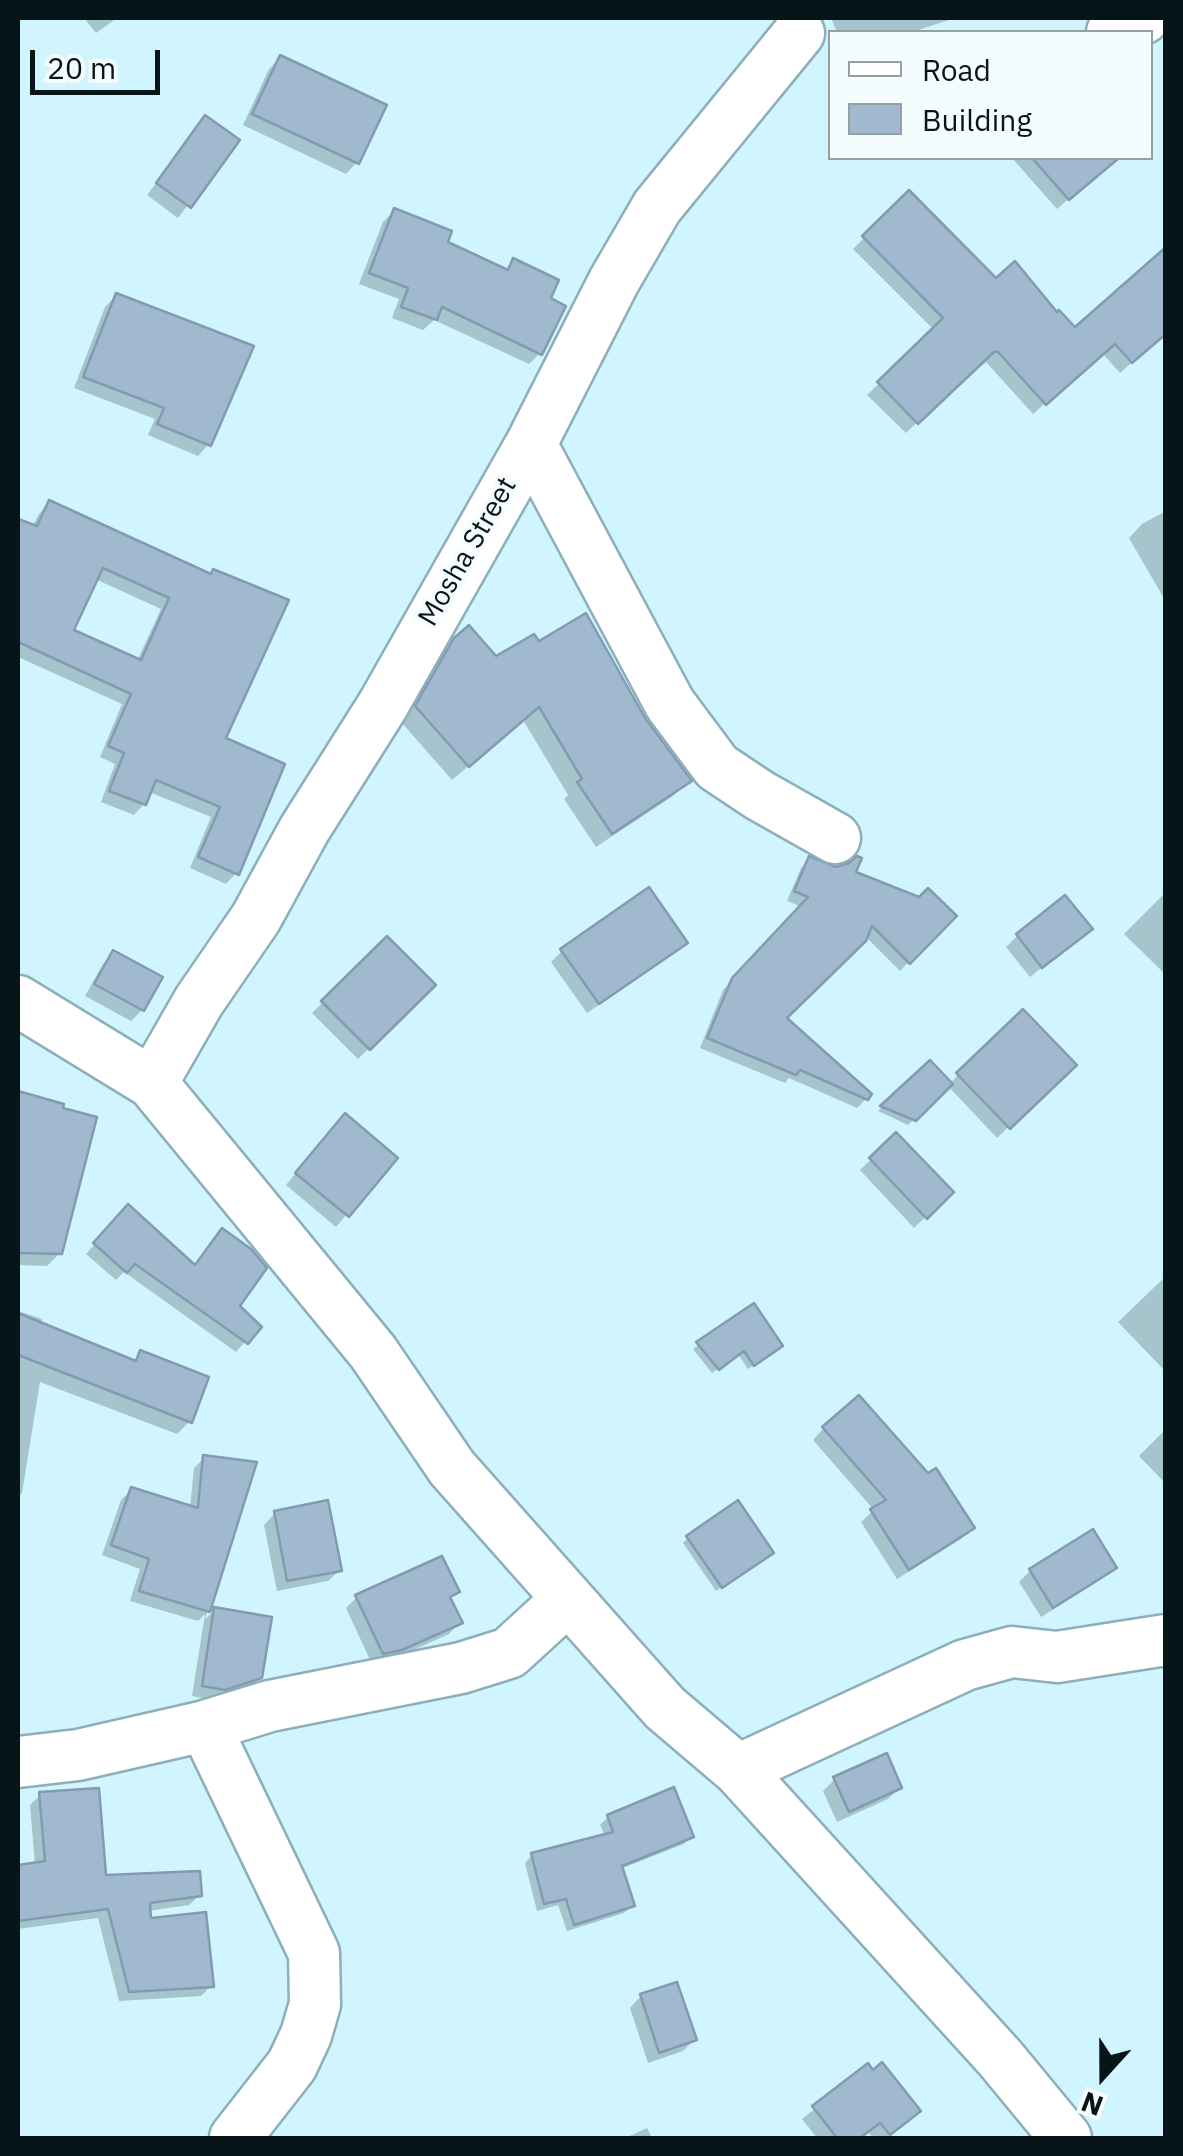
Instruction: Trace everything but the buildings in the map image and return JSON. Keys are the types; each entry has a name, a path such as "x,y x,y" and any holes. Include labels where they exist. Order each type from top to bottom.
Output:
{"street":[{"path":"1117,30 1144,18"},
{"name":"Mosha Street","path":"152,1083 199,1001 256,918 304,830 382,705 530,444 657,207 806,34"},
{"path":"530,444 670,704 717,766 835,838"},
{"path":"18,1001 152,1083 373,1352 452,1468 665,1708 738,1770 1000,2058 1066,2138"},
{"path":"18,1762 78,1756 206,1726 270,1706 461,1668 509,1653 568,1599"},
{"path":"738,1770 966,1666 1012,1652 1057,1658 1166,1640"},
{"path":"206,1726 314,1953 315,2004 306,2035 292,2065 234,2138"}]}
